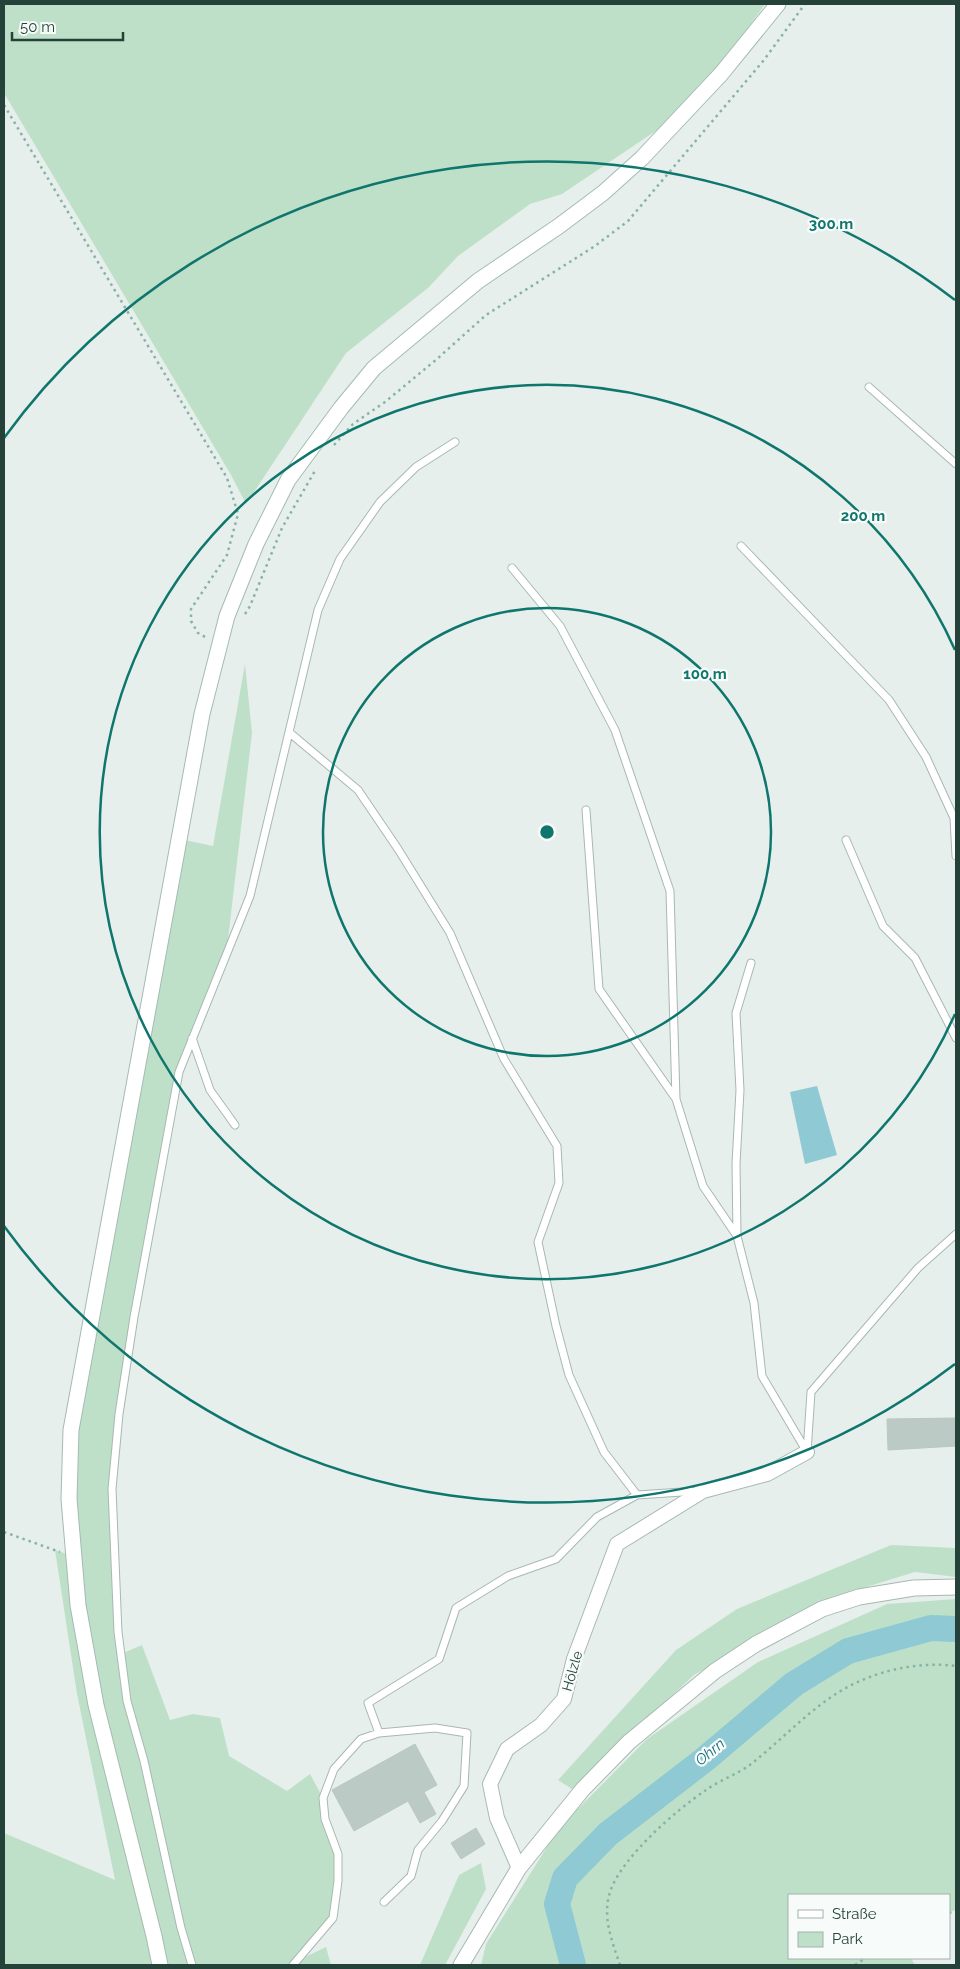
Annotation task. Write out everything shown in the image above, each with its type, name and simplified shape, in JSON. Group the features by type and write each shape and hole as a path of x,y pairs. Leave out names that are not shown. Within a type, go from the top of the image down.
{"main road":[{"path":"160,1965 96,1705 78,1604 69,1499 71,1430 202,714 227,616 256,544 288,480 341,408 374,368 478,281 559,226 603,193 642,158 721,74 778,4"},
{"path":"461,1965 519,1868 583,1789 630,1742 715,1671 748,1650 822,1609 859,1598 914,1588 956,1587"}],"street":[{"name":"Hölzle","path":"519,1868 497,1818 490,1784 507,1749 541,1725 564,1699 574,1659 617,1544 703,1491 767,1474 807,1452"}],"lane":[{"path":"869,387 956,464"},
{"path":"192,1965 144,1761 127,1701 118,1632 112,1489 119,1414 134,1317 178,1072 250,896 318,610 340,559 380,502 416,467 455,442"},
{"path":"741,546 889,700 926,757 954,818 956,856"},
{"path":"512,568 560,626 615,730 670,890 676,1099 702,1186 737,1236"},
{"path":"290,733 358,790 398,849 450,933 504,1059 557,1146 559,1183 538,1242 556,1326 569,1375 604,1452 637,1495"},
{"path":"586,810 599,989 676,1099"},
{"path":"846,840 883,926 914,958 956,1038"},
{"path":"751,963 736,1013 740,1090 736,1164 737,1236 754,1303 762,1376 807,1452"},
{"path":"192,1038 210,1090 236,1125"},
{"path":"807,1452 811,1392 918,1268 956,1234"},
{"path":"380,1733 368,1703 439,1659 456,1608 508,1576 556,1559 597,1517 637,1495 703,1491"},
{"path":"293,1965 333,1918 338,1881 338,1854 325,1818 322,1798 334,1770 361,1739 380,1733 435,1728 467,1734 464,1786 442,1821 418,1850 411,1876 384,1902"}],"path":[{"path":"331,449 353,424 385,402 486,315 596,246 628,221 764,60 805,4"},
{"path":"4,105 227,478 238,514 227,555 191,609 191,621 198,633 219,645"},
{"path":"227,616 242,619 250,606 282,528 321,463"},
{"path":"4,1532 73,1556"},
{"path":"620,1965 608,1930 607,1908 610,1892 616,1879 643,1844 678,1812 706,1790 750,1765 836,1692 888,1671 917,1666 956,1666"}],"green space":[{"path":"4,4 765,4 717,71 672,120 562,194 530,204 458,256 428,288 346,353 246,504 231,475 4,93"},
{"path":"245,664 252,733 226,957 179,1072 134,1317 112,1489 121,1654 142,1645 170,1720 193,1714 220,1718 229,1756 287,1791 310,1774 323,1798 338,1854 333,1918 299,1960 326,1947 331,1965 4,1965 4,1833 115,1880 77,1694 55,1550 73,1556 71,1430 180,839 213,846"},
{"path":"891,1545 956,1548 956,1577 915,1572 830,1598 694,1675 572,1789 558,1780 676,1650 737,1609"},
{"path":"956,1599 956,1910 950,1912 950,1894 788,1894 788,1959 912,1959 915,1965 481,1965 486,1944 559,1828 647,1739 758,1662 887,1604"},
{"path":"481,1863 486,1889 445,1965 420,1965 459,1875"}],"water":[{"path":"817,1086 837,1155 805,1164 790,1092"}],"building":[{"path":"956,1418 956,1446 888,1450 887,1419"},
{"path":"415,1744 437,1785 424,1792 436,1814 420,1823 408,1801 354,1831 332,1790"},
{"path":"476,1828 485,1844 461,1859 451,1843"}],"waterway":[{"name":"Ohrn","path":"573,1965 557,1904 565,1878 608,1834 704,1760 794,1684 848,1651 931,1628 956,1629"}]}
